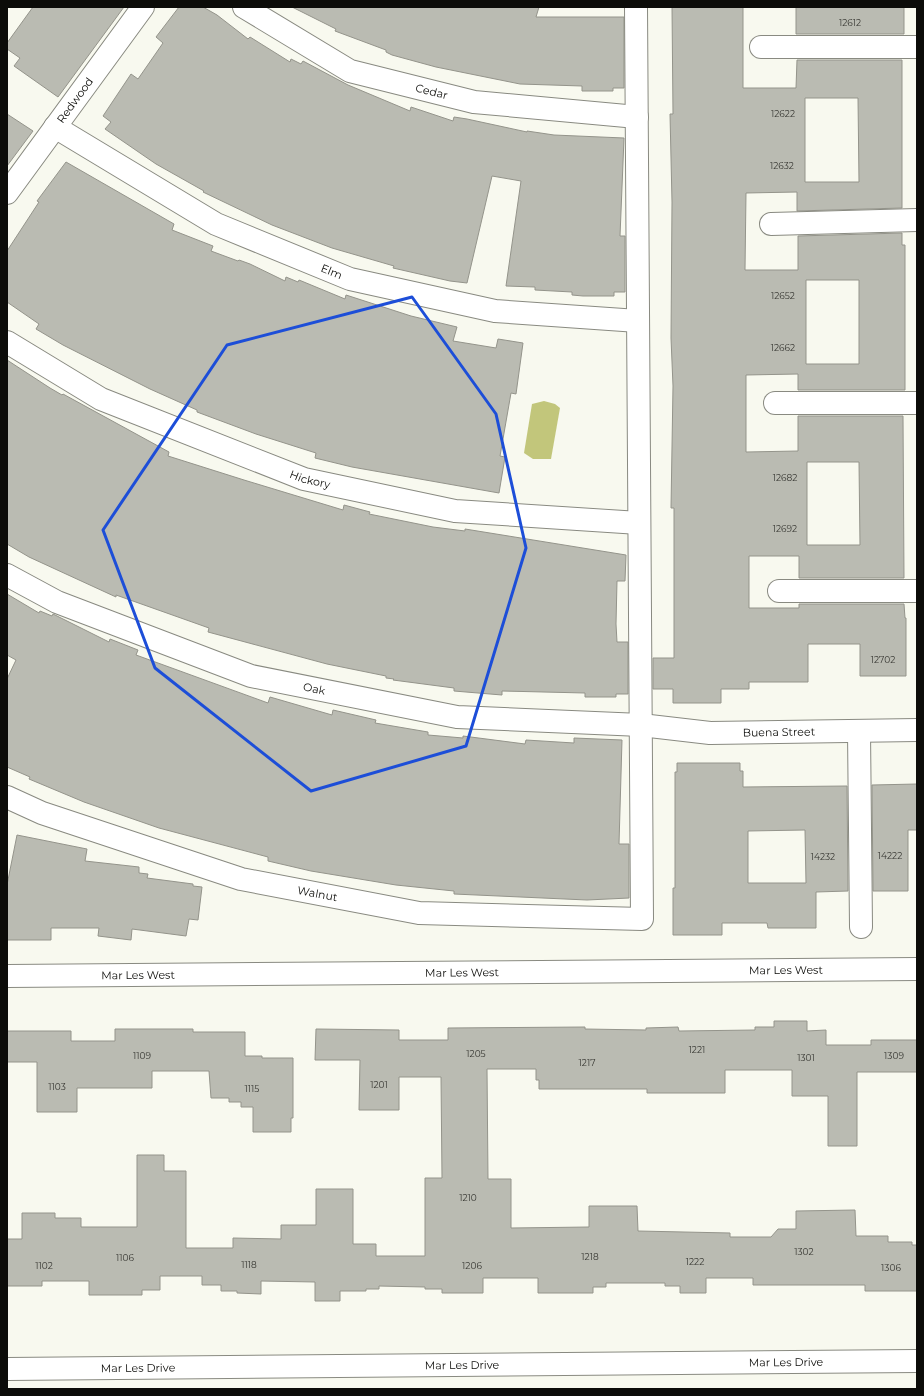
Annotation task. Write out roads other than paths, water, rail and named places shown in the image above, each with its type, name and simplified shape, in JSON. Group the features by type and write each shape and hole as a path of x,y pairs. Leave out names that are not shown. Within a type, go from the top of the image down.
{"street":[{"name":"Redwood","path":"7,193 143,7"},
{"name":"Cedar","path":"244,7 350,71 474,102 637,117"},
{"path":"636,7 641,725"},
{"path":"761,47 917,47"},
{"name":"Elm","path":"55,128 216,224 350,279 495,311 638,321"},
{"path":"771,224 917,220"},
{"name":"Hickory","path":"7,342 101,399 304,479 455,511 639,523"},
{"path":"775,403 917,403"},
{"name":"Oak","path":"7,575 57,602 251,676 457,717 641,725"},
{"path":"780,591 917,591"},
{"name":"Buena Street","path":"641,725 724,733 917,730"},
{"name":"Walnut","path":"7,797 42,813 241,879 420,913 642,919 641,725"},
{"path":"859,731 861,927"},
{"name":"Mar Les West","path":"7,976 917,969"},
{"name":"Mar Les Drive","path":"7,1369 917,1361"}]}
